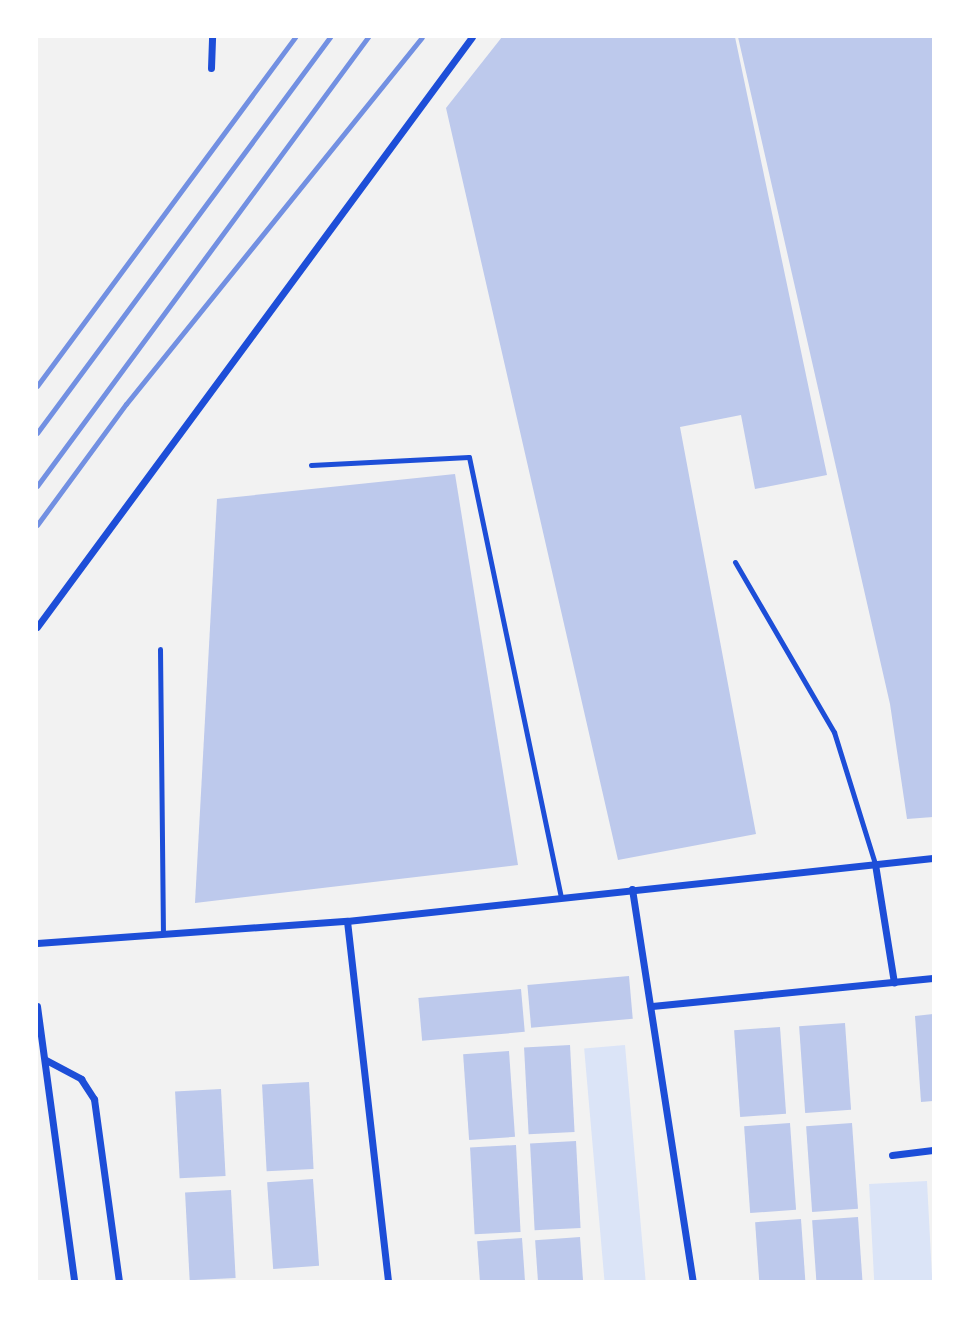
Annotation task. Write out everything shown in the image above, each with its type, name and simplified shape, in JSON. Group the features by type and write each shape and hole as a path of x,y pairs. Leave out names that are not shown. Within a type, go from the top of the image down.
{"street":[{"path":"211,68 212,37"},
{"path":"37,627 472,37"},
{"path":"37,943 347,921 933,858"},
{"path":"876,864 894,982"},
{"path":"632,889 693,1281"},
{"path":"347,921 388,1281"},
{"path":"652,1006 933,978"},
{"path":"37,1006 74,1281"},
{"path":"46,1060 81,1079 94,1099 119,1281"},
{"path":"892,1155 933,1150"}],"lane":[{"path":"311,465 469,457 561,897"},
{"path":"735,562 834,732 876,864"},
{"path":"160,649 163,934"}],"shaded area":[{"path":"625,1045 646,1281 604,1281 584,1049"},
{"path":"927,1181 932,1281 874,1281 869,1184"}],"building":[{"path":"502,37 735,37 827,475 755,489 741,415 680,427 756,834 618,860 446,108"},
{"path":"738,37 933,37 933,817 907,819 890,704"},
{"path":"455,474 518,865 195,903 217,499"},
{"path":"629,976 633,1019 531,1028 527,985"},
{"path":"521,989 525,1032 422,1041 418,998"},
{"path":"933,1014 933,1101 921,1102 915,1016"},
{"path":"845,1023 851,1110 805,1113 799,1026"},
{"path":"780,1027 786,1114 740,1117 734,1030"},
{"path":"570,1045 575,1132 529,1134 524,1047"},
{"path":"509,1051 515,1137 469,1140 463,1054"},
{"path":"309,1082 314,1169 267,1171 262,1084"},
{"path":"221,1089 226,1176 180,1178 175,1091"},
{"path":"790,1123 796,1210 750,1213 744,1126"},
{"path":"852,1123 858,1209 812,1212 806,1126"},
{"path":"576,1141 581,1228 535,1230 530,1143"},
{"path":"516,1145 521,1232 475,1234 470,1147"},
{"path":"313,1179 319,1266 273,1269 267,1182"},
{"path":"231,1190 236,1278 190,1280 185,1192"},
{"path":"858,1217 862,1281 816,1281 812,1220"},
{"path":"801,1219 805,1281 759,1281 755,1222"},
{"path":"580,1237 583,1281 538,1281 535,1240"},
{"path":"522,1238 525,1281 480,1281 477,1241"}],"railway":[{"path":"37,386 295,37"},
{"path":"37,433 330,37"},
{"path":"37,486 368,37"},
{"path":"37,525 126,404 422,37"}]}
